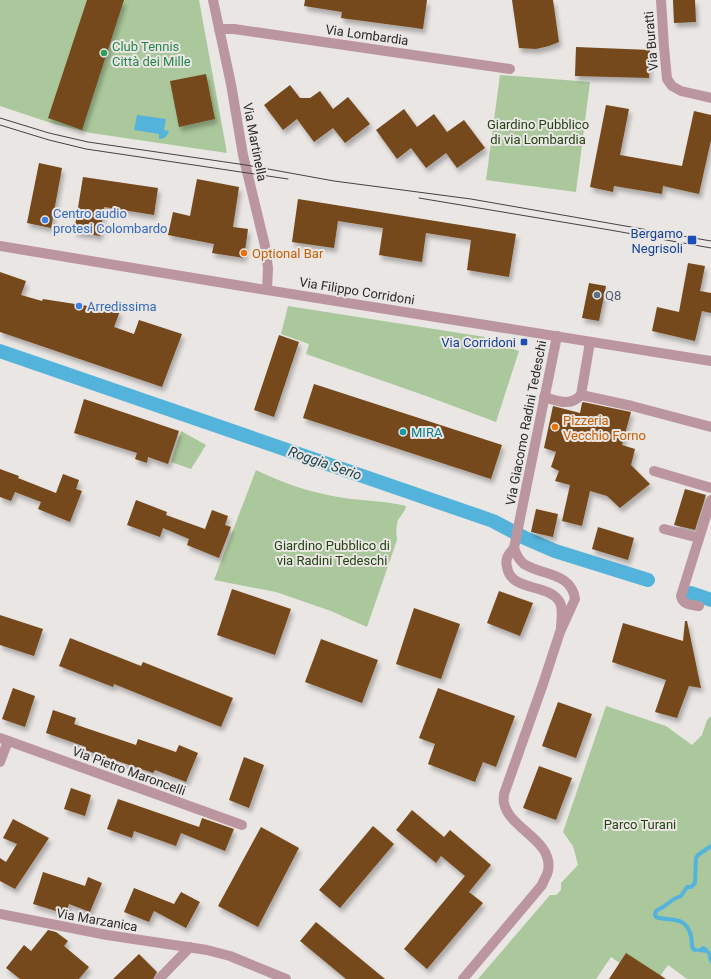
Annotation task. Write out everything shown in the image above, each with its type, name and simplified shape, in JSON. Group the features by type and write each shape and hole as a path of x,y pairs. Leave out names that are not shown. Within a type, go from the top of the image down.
{"street":[{"name":"Via Martinella","path":"213,0 231,84 243,155 265,246 268,268 267,290"},
{"name":"Via Buratti","path":"661,0 667,78 672,86 681,91 711,98"},
{"name":"Via Lombardia","path":"219,29 234,29 510,69"},
{"name":"Via Filippo Corridoni","path":"0,246 711,361"},
{"name":"Via Giacomo Radini Tedeschi","path":"514,548 557,336"},
{"path":"544,397 568,403 575,401 581,395 590,342"},
{"path":"581,395 632,406 711,427"},
{"path":"654,471 711,488"},
{"path":"699,606 684,602 681,596 711,500"},
{"path":"664,529 699,538"},
{"path":"463,979 542,885 548,870 547,859 542,848 510,815 504,804 504,794 560,632 575,599 571,586 566,580 525,564 518,557 514,548 508,554 506,560 507,570 516,581 550,594 556,598 562,607 560,632"},
{"name":"Via Pietro Maroncelli","path":"0,762 4,740 242,825"},
{"name":"Via Marzanica","path":"0,914 107,936 190,946 230,956 286,979"},
{"path":"159,979 190,946"}],"green space":[{"name":"Club Tennis Città dei Mille","path":"0,0 199,0 227,153 91,133 54,124 0,106"},
{"name":"Giardino Pubblico di via Lombardia","path":"500,75 590,82 576,192 486,180"},
{"path":"288,306 485,337 484,340 519,351 496,422 306,354 309,344 281,334"},
{"path":"181,431 206,445 191,469 171,462"},
{"name":"Giardino Pubblico di via Radini Tedeschi","path":"256,470 288,484 321,493 344,498 406,506 404,512 398,520 396,530 397,540 367,627 331,611 276,592 214,580"},
{"name":"Parco Turani","path":"606,706 666,726 692,745 702,735 707,720 711,716 711,979 687,979 668,965 658,979 643,979 611,957 596,979 478,979 550,895 556,895 561,890 561,883 578,865 573,846 563,832"}],"water":[{"path":"137,115 166,119 164,130 169,131 167,135 164,138 159,139 159,134 134,130"},
{"path":"703,946 706,947 711,953 711,964 707,953 696,950"}],"building":[{"path":"87,0 124,0 82,130 48,118"},
{"path":"305,0 427,0 423,29 341,18 342,12 304,6"},
{"path":"512,0 553,0 559,42 536,49 519,48"},
{"path":"673,0 695,0 696,22 674,23"},
{"path":"576,47 650,50 649,78 575,76"},
{"path":"206,74 215,119 179,127 170,81"},
{"path":"290,85 300,98 310,98 320,91 333,109 348,97 370,124 345,143 333,128 314,142 297,119 283,130 264,105"},
{"path":"606,105 629,109 620,155 682,166 694,111 711,115 711,140 699,194 663,186 662,194 614,186 613,192 590,187"},
{"path":"404,109 417,127 434,114 447,132 464,120 485,148 457,168 446,153 426,168 411,148 397,159 376,130"},
{"path":"39,163 62,168 51,228 27,223"},
{"path":"83,177 158,188 154,215 104,207 100,236 74,232"},
{"path":"197,179 239,187 233,227 248,229 244,258 212,253 214,244 168,235 173,212 190,216"},
{"path":"298,199 516,234 509,277 467,270 471,240 426,233 422,262 379,255 383,228 338,221 334,248 292,242"},
{"path":"688,263 705,266 700,291 711,293 711,313 702,311 695,341 652,331 657,307 679,312"},
{"path":"0,272 26,281 21,295 42,301 43,299 120,311 114,327 134,334 139,320 182,334 162,387 0,332"},
{"path":"589,283 606,286 599,321 582,318"},
{"path":"279,335 299,342 274,417 254,410"},
{"name":"MIRA","path":"314,384 502,445 491,479 303,418"},
{"path":"84,399 179,431 168,464 148,457 147,463 135,459 137,453 74,433"},
{"path":"583,402 631,412 622,445 635,449 631,465 650,484 620,508 607,496 590,491 582,526 562,521 570,485 555,481 559,471 551,467 556,452 544,448 553,406 580,413"},
{"path":"0,469 56,493 63,474 79,480 76,489 82,491 70,522 38,509 41,502 15,492 11,501 0,497"},
{"path":"685,489 706,495 695,530 674,525"},
{"path":"136,500 167,512 166,515 205,529 212,510 228,516 225,525 231,527 219,558 187,545 189,539 163,528 160,537 127,525"},
{"path":"536,509 558,514 553,537 531,532"},
{"path":"598,527 634,538 628,560 592,549"},
{"path":"232,589 291,609 275,655 217,635"},
{"path":"499,591 533,603 520,636 487,623"},
{"path":"414,608 460,624 441,679 396,664"},
{"path":"0,615 43,629 34,656 0,645"},
{"path":"685,621 687,621 701,688 689,686 677,718 655,712 666,680 612,662 623,623 683,641"},
{"path":"70,638 141,666 143,662 233,698 221,727 114,684 113,687 59,666"},
{"path":"321,639 378,660 362,703 305,682"},
{"path":"13,688 35,696 25,727 2,719"},
{"path":"438,688 515,716 496,767 483,762 475,782 428,764 435,744 419,738"},
{"path":"558,702 592,714 576,758 542,746"},
{"path":"53,710 76,718 74,724 136,745 138,739 176,752 179,745 198,753 186,782 155,770 153,773 85,750 86,747 46,733"},
{"path":"244,757 264,765 249,808 229,800"},
{"path":"539,766 572,778 556,820 523,808"},
{"path":"71,788 91,795 85,816 64,809"},
{"path":"118,799 199,827 202,818 234,829 225,851 181,833 176,846 134,831 132,838 107,829"},
{"path":"412,810 444,837 450,830 491,865 469,892 483,903 427,969 404,949 465,876 441,856 436,863 396,830"},
{"path":"13,819 49,838 15,889 0,881 0,858 6,862 17,844 3,838"},
{"path":"373,826 394,844 340,908 319,890"},
{"path":"261,827 299,848 258,927 218,906"},
{"path":"43,872 85,886 88,877 102,883 90,912 69,904 66,914 33,904"},
{"path":"134,888 174,904 181,892 200,902 186,928 154,911 149,922 124,912"},
{"path":"316,922 385,979 346,979 300,941"},
{"path":"48,930 56,932 68,941 64,946 89,967 79,979 20,979 6,968 24,945 31,951"},
{"path":"626,953 666,979 609,979"},
{"path":"139,954 157,972 153,979 113,979"}],"waterway":[{"name":"Roggia Serio","path":"0,351 493,521 525,538 555,551 648,580"},
{"name":"Roggia Serio","path":"691,593 711,600"},
{"path":"696,950 693,949 689,929 686,925 677,920 656,917 655,915 656,911 681,896 687,887 691,887 695,883 696,858 711,846"}],"tram line":[{"path":"0,118 49,133 88,142 246,165 334,181 471,199 711,241"},
{"path":"0,125 49,140 86,149 288,179"},
{"path":"419,198 711,248"}],"place":[{"name":"Club Tennis Città dei Mille","path":"104,53"},
{"name":"Centro audio protesi Colombardo","path":"45,220"},
{"name":"Bergamo Negrisoli","path":"692,240"},
{"name":"Optional Bar","path":"244,253"},
{"name":"Q8","path":"597,295"},
{"name":"Arredissima","path":"79,306"},
{"name":"Via Corridoni","path":"524,342"},
{"name":"Pizzeria Vecchio Forno","path":"555,427"},
{"name":"MIRA","path":"403,432"}]}
